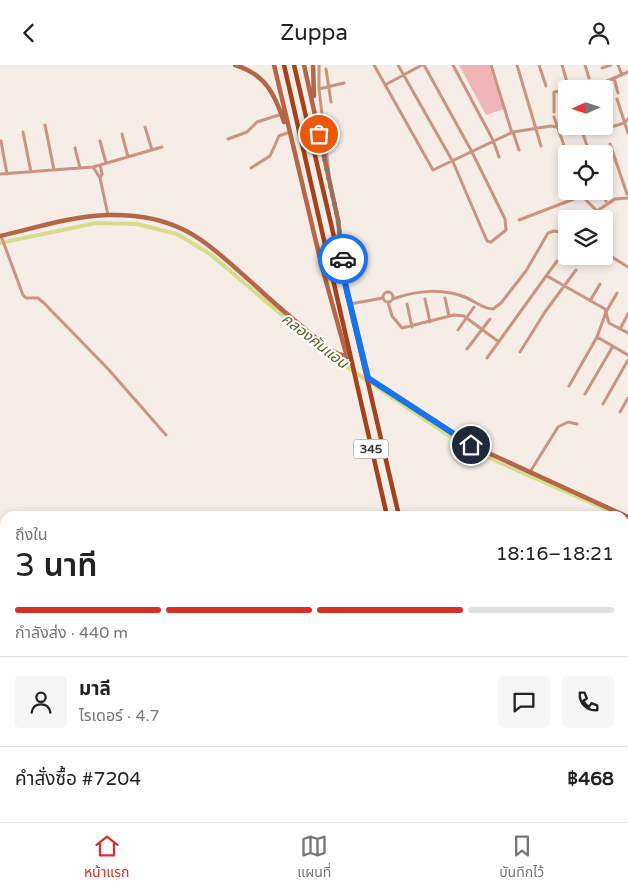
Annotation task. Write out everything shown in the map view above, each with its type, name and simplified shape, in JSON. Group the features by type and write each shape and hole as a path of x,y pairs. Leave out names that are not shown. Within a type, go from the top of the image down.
{"main road":[{"path":"235,65 243,67 263,80 276,98 304,195"},
{"name":"345","path":"272,65 304,195 350,359"},
{"name":"345","path":"284,65 386,511"},
{"name":"345","path":"294,65 398,511"},
{"name":"345","path":"304,65 330,179 342,244 344,279"},
{"path":"313,65 317,123"},
{"path":"0,236 64,222 108,215 138,216 179,227 204,240 320,341 333,351 350,359"},
{"path":"368,379 455,436 530,473 615,511"}],"street":[{"path":"319,65 319,89 329,157 330,179"},
{"path":"374,65 431,169 435,171 493,140 512,133 535,127 557,127"},
{"path":"385,85 404,75 423,65 472,152 507,229 491,242 487,241 453,162 404,75 398,65"},
{"path":"453,65 493,140 499,157"},
{"path":"491,65 512,133 519,149"},
{"path":"517,65 540,146"},
{"path":"539,65 546,86"},
{"path":"562,65 566,80"},
{"path":"584,65 589,79"},
{"path":"602,68 611,65"},
{"path":"618,65 622,75"},
{"path":"326,69 327,86 331,102"},
{"path":"610,80 628,72"},
{"path":"614,78 618,93"},
{"path":"319,89 344,83"},
{"path":"554,112 554,92 558,91"},
{"path":"617,99 628,133"},
{"path":"228,139 247,132 257,122 282,114"},
{"path":"554,117 564,145"},
{"path":"613,126 624,123 628,119"},
{"path":"45,125 54,170"},
{"path":"145,127 152,150"},
{"path":"23,132 31,172"},
{"path":"251,168 268,158 279,136 287,133"},
{"path":"122,134 128,157"},
{"path":"1,141 7,174"},
{"path":"100,141 106,163"},
{"path":"0,174 93,167 162,147"},
{"path":"75,148 80,168"},
{"path":"519,220 579,197 584,198 597,211 615,199 628,196 613,152"},
{"path":"100,165 102,174 100,178"},
{"path":"93,167 100,178 108,215"},
{"path":"388,302 405,294 440,291 453,293 493,309 501,303 526,271 548,233 558,232"},
{"path":"0,236 6,247 23,295 26,298 38,298 44,303 109,370 166,435"},
{"path":"613,258 628,267"},
{"path":"487,358 557,261"},
{"path":"520,352 576,270"},
{"path":"546,276 606,312 609,323 628,333"},
{"path":"590,301 600,284"},
{"path":"383,298 384,293 389,292 393,299"},
{"path":"569,386 597,337 606,312 617,293"},
{"path":"350,304 383,298 388,302 392,316 402,328 412,327 449,316 466,318 499,342"},
{"path":"425,299 430,322"},
{"path":"445,299 449,316"},
{"path":"407,304 412,327"},
{"path":"458,330 474,307"},
{"path":"620,329 628,314"},
{"path":"467,349 490,319"},
{"path":"597,337 628,355"},
{"path":"586,394 613,346"},
{"path":"603,404 628,360"},
{"path":"620,412 628,398"},
{"path":"530,473 558,427 568,422 578,424"}],"shaded area":[{"path":"459,65 489,65 504,109 486,115"}],"waterway":[{"name":"คลองคันแอน","path":"0,243 96,223 137,224 177,234 210,254 328,354 448,435 496,461 610,511"}],"way so far":[{"path":"319,134 338,220 343,259"}],"route":[{"path":"343,259 344,279 368,378 445,430 471,445"}]}
